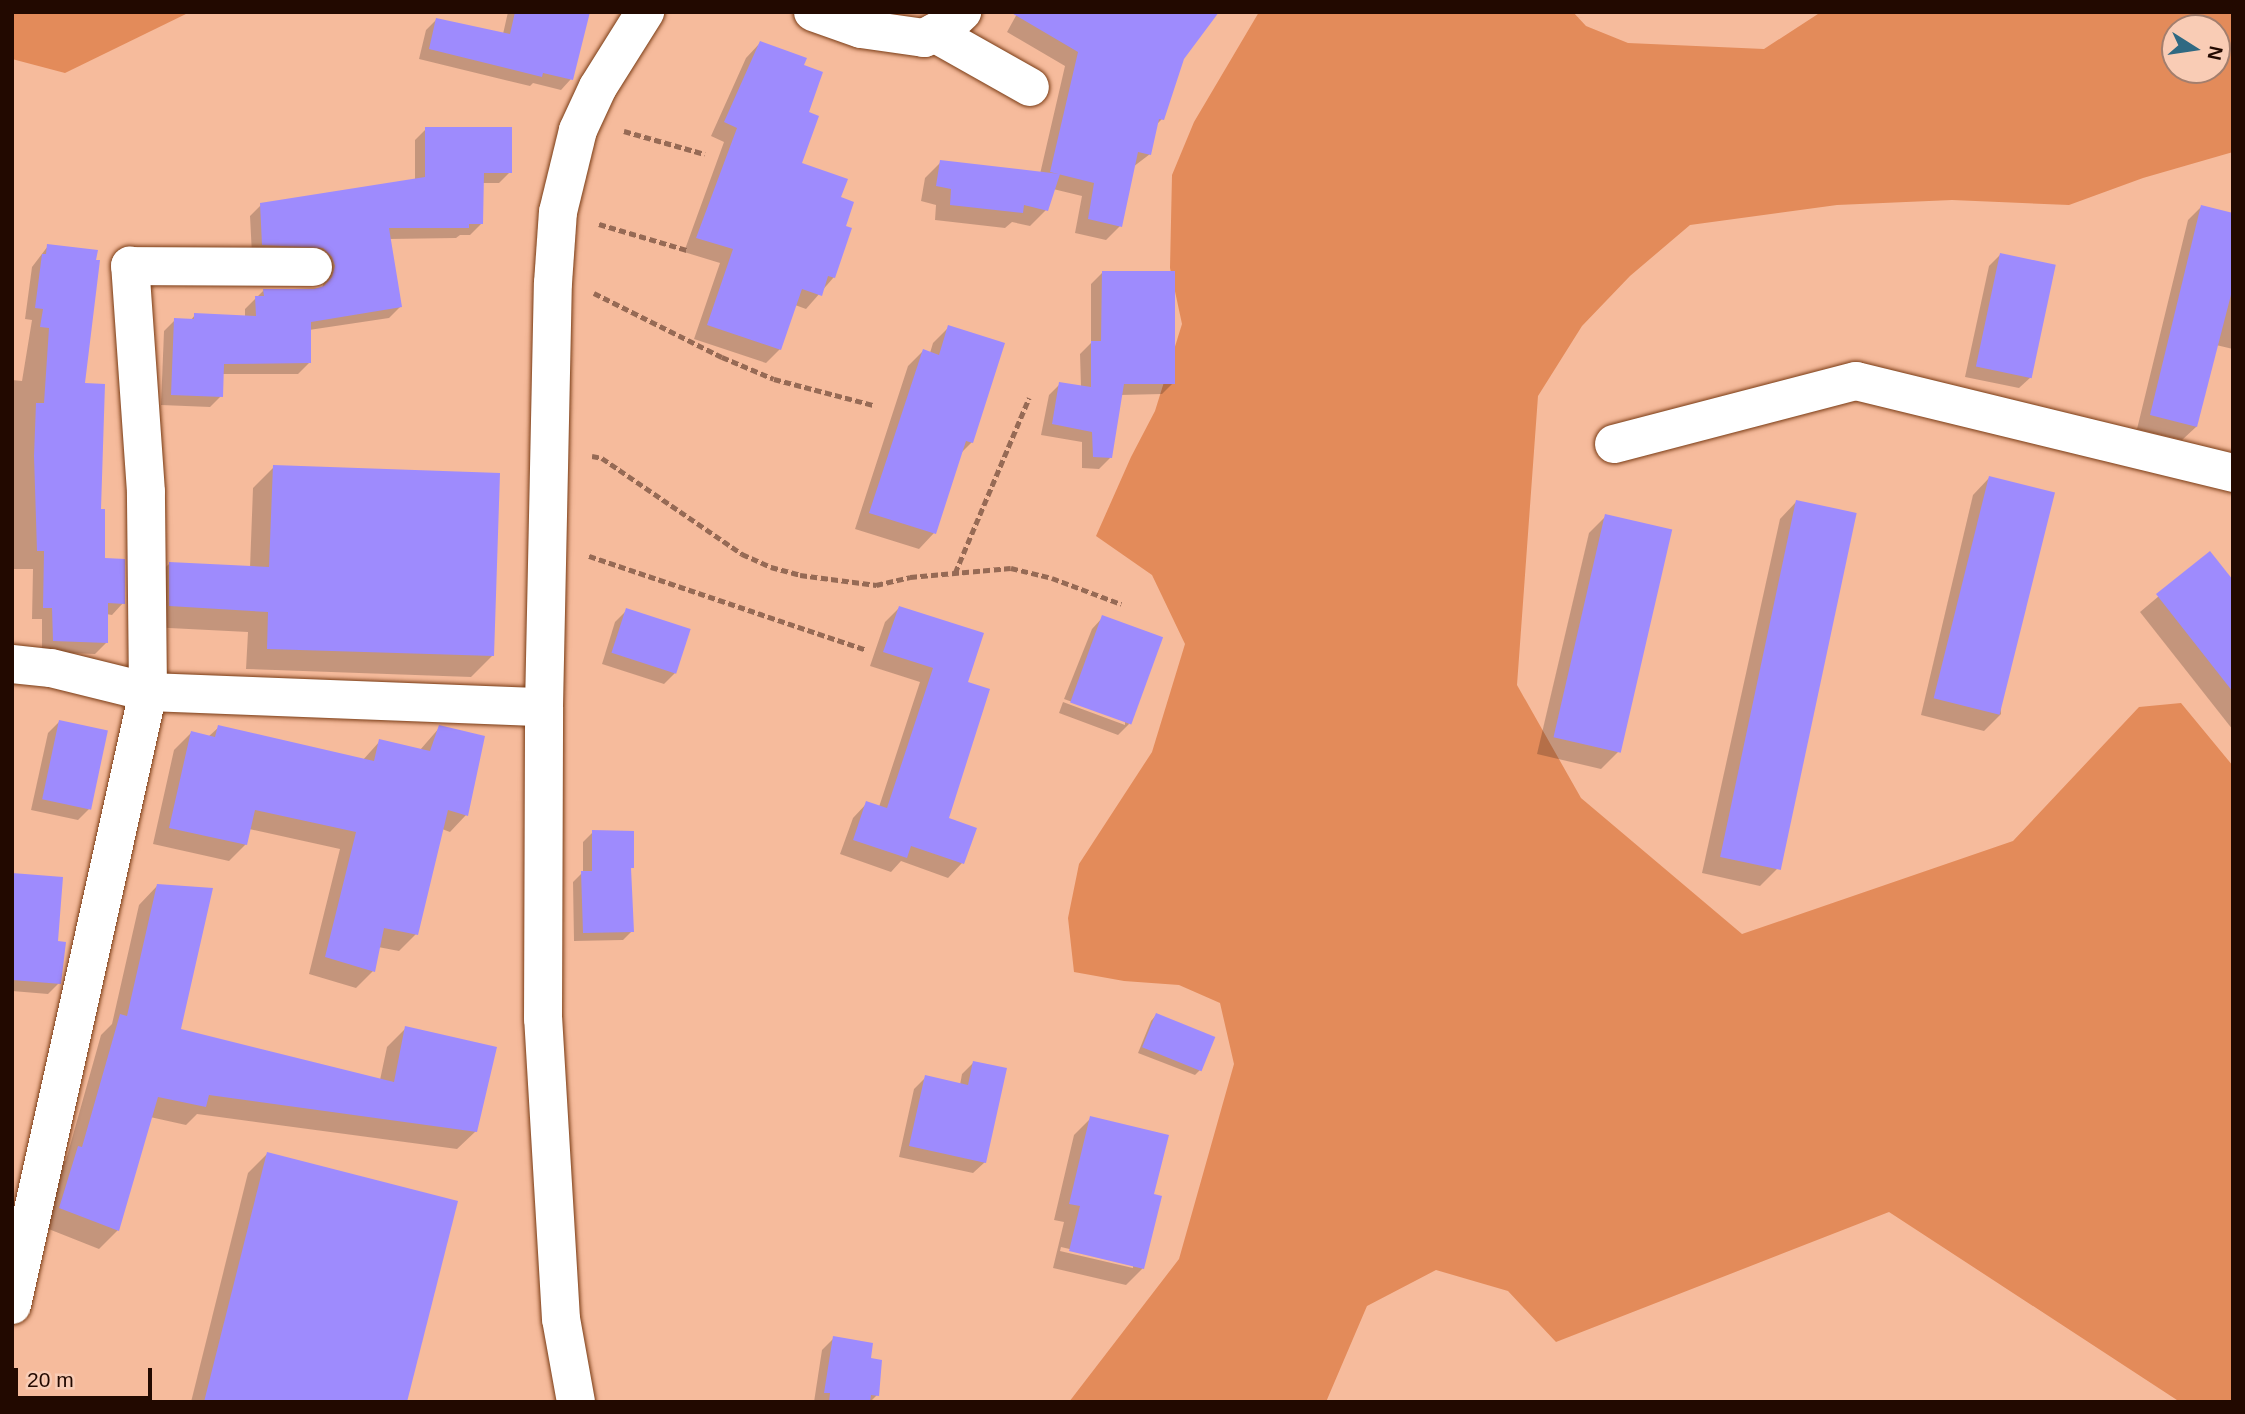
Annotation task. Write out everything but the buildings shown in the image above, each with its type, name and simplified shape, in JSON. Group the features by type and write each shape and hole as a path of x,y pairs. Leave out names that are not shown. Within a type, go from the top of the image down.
{"street":[{"path":"576,1402 561,1319 543,1019 544,707 553,283 558,212 583,119 598,87 645,12"},
{"path":"813,12 861,29 893,36 924,38 948,22 1030,87"},
{"path":"12,1305 148,692 146,492 130,266 313,267"},
{"path":"1614,444 1856,381 2233,473"},
{"path":"12,664 51,668 148,692 544,707"}],"path":[{"path":"583,119 705,154"},
{"path":"558,212 687,250"},
{"path":"553,283 590,291 722,357 774,379 873,405"},
{"path":"955,573 1028,398"},
{"path":"550,448 602,458 742,554 771,567 800,575 876,584 910,577 1011,568 1052,578 1121,604"},
{"path":"548,542 866,650"}],"shaded area":[{"path":"12,12 190,12 65,73 12,59"},
{"path":"1259,12 1573,12 1586,26 1628,43 1764,49 1821,12 2233,12 2233,152 2143,178 2069,205 1952,200 1837,205 1690,225 1630,276 1582,326 1538,396 1517,685 1581,798 1742,934 2013,841 2139,707 2181,703 2233,766 2233,1402 2180,1402 1889,1212 1556,1342 1508,1291 1436,1270 1367,1306 1326,1402 1069,1402 1179,1259 1234,1064 1220,1003 1179,985 1124,981 1074,972 1068,918 1079,864 1152,752 1185,644 1152,575 1096,536 1155,411 1182,324 1170,268 1172,175 1194,122"}]}
